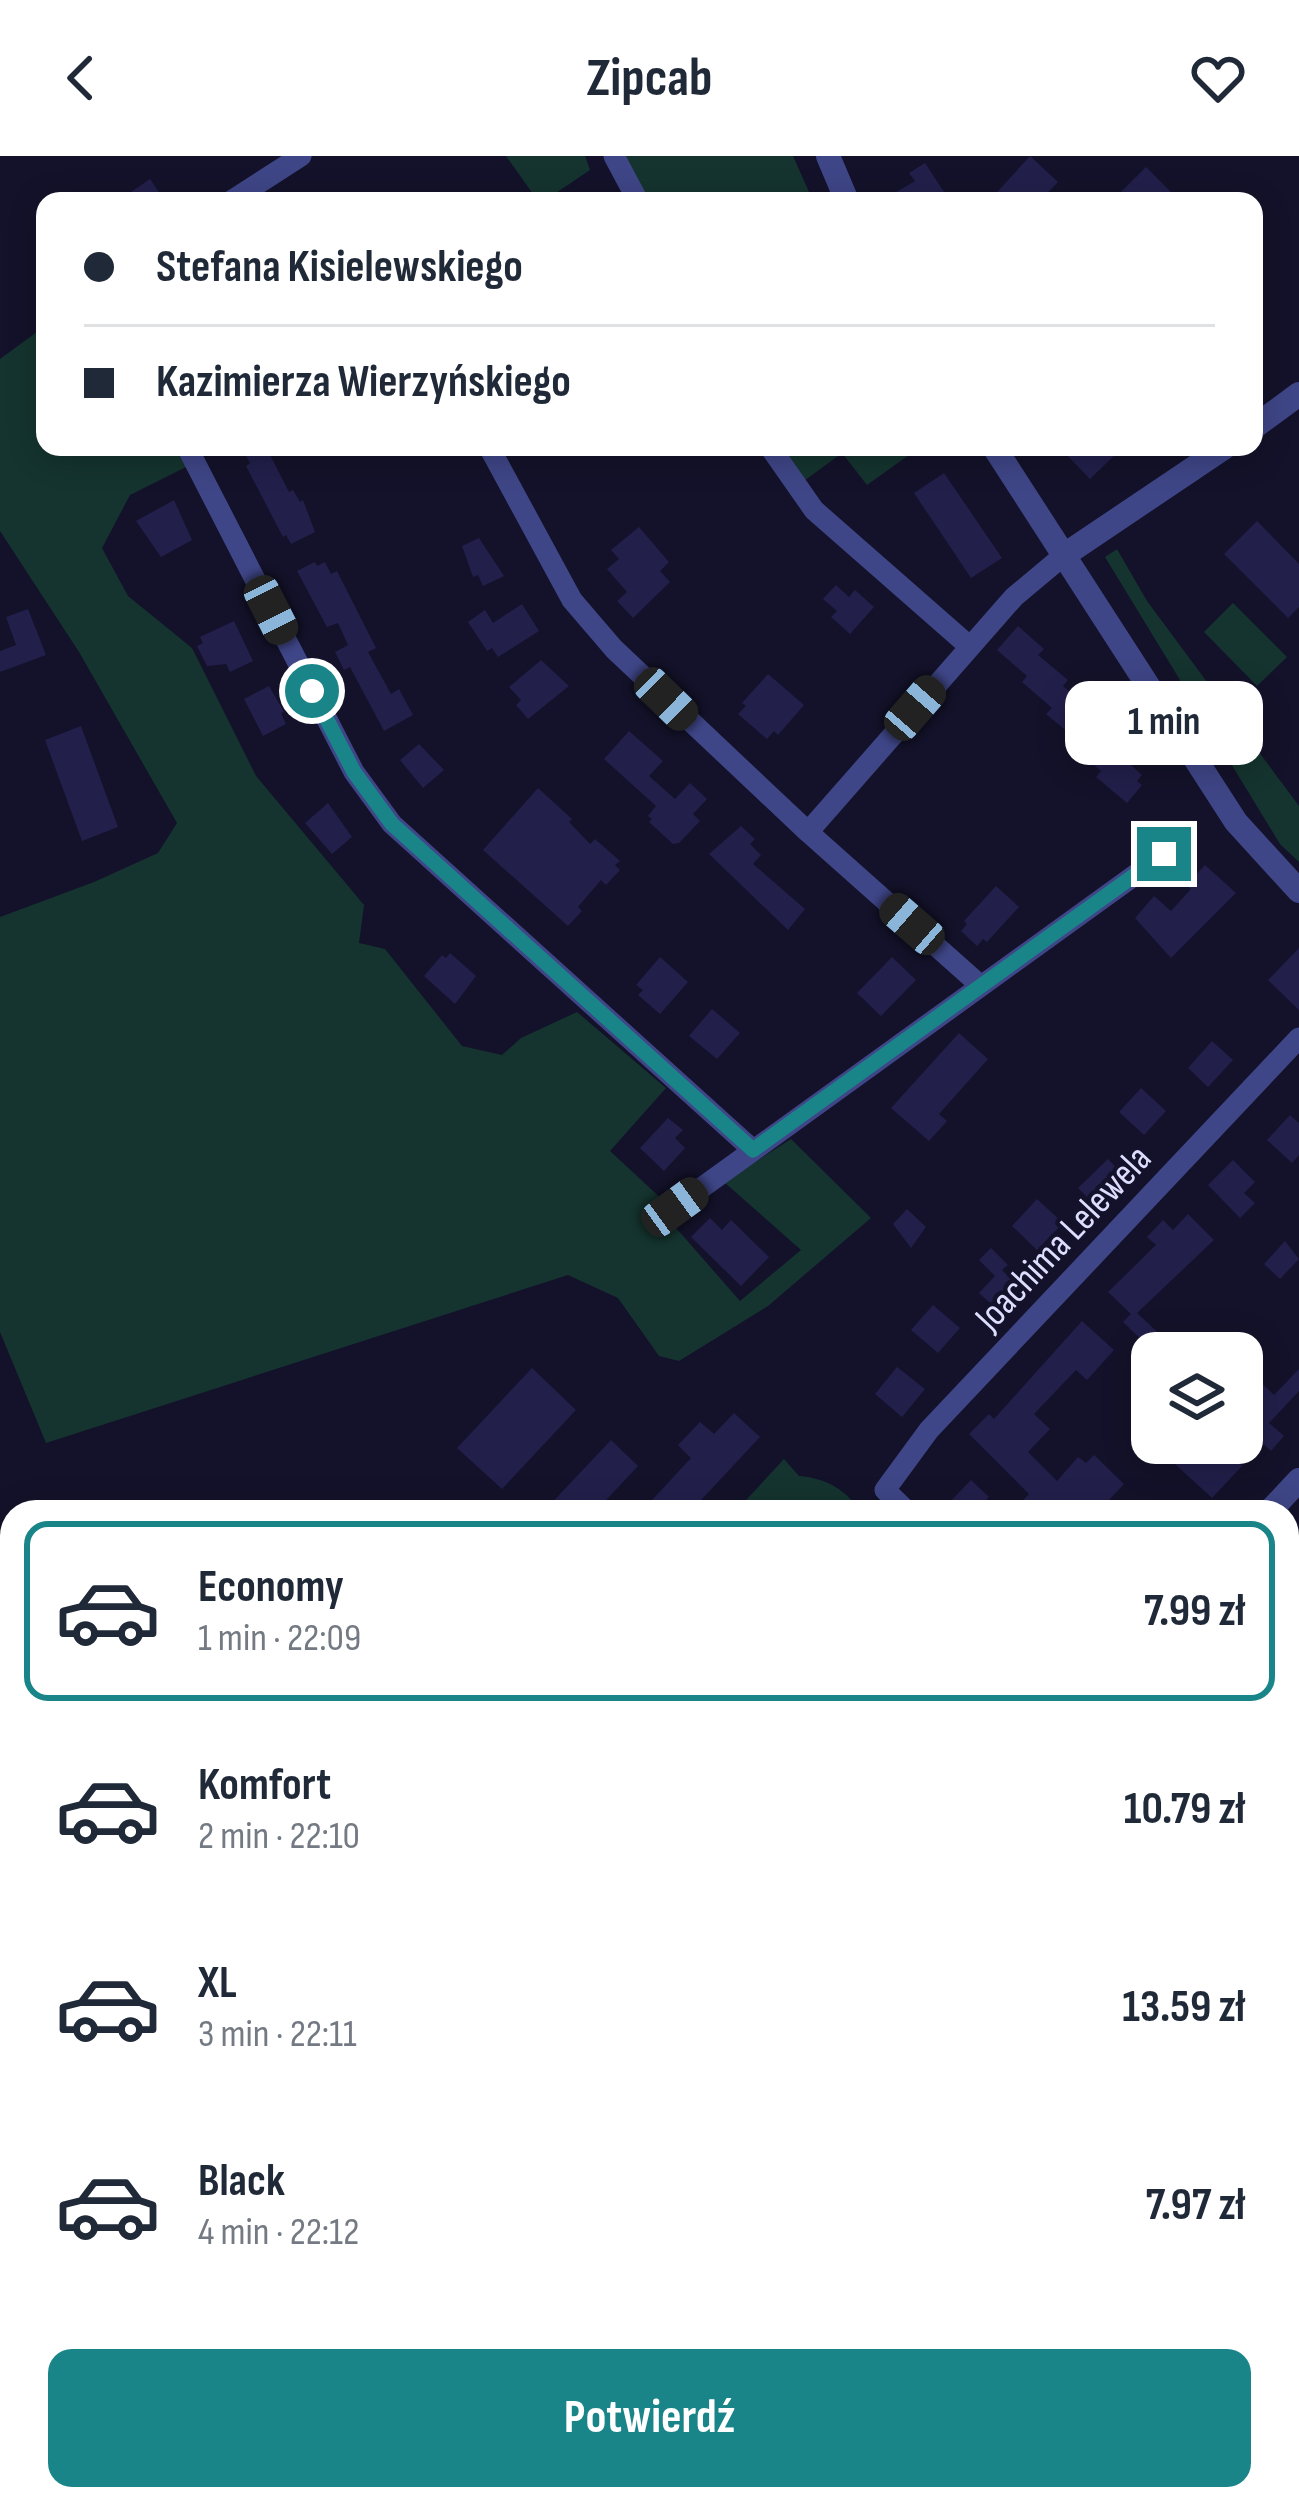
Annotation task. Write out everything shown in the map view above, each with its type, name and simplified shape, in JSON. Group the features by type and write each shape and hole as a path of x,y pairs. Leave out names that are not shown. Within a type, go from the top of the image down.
{"street":[{"path":"245,192 301,156"},
{"path":"614,156 633,192"},
{"path":"828,156 843,192"},
{"path":"1263,420 1299,394"},
{"path":"193,456 354,772 392,824 753,1150"},
{"path":"493,456 572,600 614,649 981,986"},
{"path":"776,456 814,510 969,646"},
{"path":"1000,456 1236,822 1299,891"},
{"path":"808,832 1014,597 1063,556 1213,456"},
{"path":"675,1207 1164,854"},
{"name":"Joachima Lelewela","path":"895,1500 885,1490 929,1430 1299,1038"}],"green space":[{"path":"506,156 585,156 590,170 557,192 532,192"},
{"path":"624,156 793,156 809,192 643,192"},
{"path":"36,333 36,456 180,456 186,467 130,495 102,548 128,596 192,648 256,776 364,905 359,943 385,949 462,1046 502,1055 521,1038 577,1012 666,1088 610,1151 665,1202 670,1221 740,1301 801,1250 724,1182 791,1139 871,1218 768,1306 679,1361 659,1356 618,1298 568,1275 46,1443 0,1332 0,917 158,853 177,823 79,652 0,531 0,359"},
{"path":"789,456 838,456 804,481"},
{"path":"844,456 907,456 867,485"},
{"path":"1117,549 1147,601 1299,806 1299,862 1280,844 1105,557"},
{"path":"1233,603 1287,657 1257,686 1204,632"},
{"path":"784,1459 799,1476 827,1482 851,1500 746,1500"}],"building":[{"path":"1030,156 1058,182 1049,192 997,192"},
{"path":"925,163 944,192 896,192 915,181 909,173"},
{"path":"1146,167 1171,192 1121,192"},
{"path":"150,179 159,192 131,192"},
{"path":"246,456 271,456 289,492 293,490 303,500 315,532 291,544 283,537 246,466 250,463"},
{"path":"1068,456 1114,456 1090,479"},
{"path":"944,473 1002,558 971,578 914,493"},
{"path":"174,500 192,540 161,557 136,521"},
{"path":"1257,521 1299,564 1299,607 1288,618 1224,554"},
{"path":"639,527 669,562 660,571 670,582 633,618 617,601 627,592 607,569 619,559 611,550"},
{"path":"479,538 504,576 483,586 478,575 473,577 462,546"},
{"path":"315,562 317,566 325,562 331,574 337,571 376,648 368,652 391,694 399,689 413,715 384,731 350,667 344,670 335,652 348,645 338,623 327,627 297,571"},
{"path":"836,585 849,597 855,590 874,607 850,634 831,617 837,611 823,599"},
{"path":"522,604 539,631 498,657 492,648 487,651 468,622 485,610 493,623"},
{"path":"28,609 46,655 0,672 0,651 16,645 6,617"},
{"path":"234,621 253,661 230,672 226,664 207,666 197,646 203,643 200,637"},
{"path":"1018,626 1044,649 1038,655 1068,680 1063,686 1093,712 1088,717 1117,743 1113,749 1142,775 1137,781 1142,785 1127,803 1096,777 1101,771 1071,745 1076,739 1046,714 1052,708 1022,682 1027,676 997,650"},
{"path":"541,660 569,686 528,719 516,705 521,700 509,687"},
{"path":"768,674 804,705 778,735 774,731 767,739 738,714"},
{"path":"269,686 286,724 263,736 244,699"},
{"path":"81,726 118,827 82,841 45,740"},
{"path":"629,731 663,761 649,776 675,799 690,783 707,799 693,814 700,821 679,843 673,844 649,822 656,806 604,759"},
{"path":"419,744 444,770 423,788 400,760"},
{"path":"538,788 572,819 569,822 590,844 595,839 620,861 615,865 620,870 606,885 601,880 568,926 483,850"},
{"path":"328,803 352,837 332,854 305,823"},
{"path":"741,826 755,839 750,844 761,855 753,864 805,909 788,930 709,854"},
{"path":"1205,865 1236,893 1171,958 1135,918 1154,896 1171,911"},
{"path":"996,886 1019,907 987,942 983,939 977,946 961,931 967,924 964,921"},
{"path":"1299,948 1299,1010 1268,980"},
{"path":"450,953 476,976 455,1004 424,976 442,955 446,958"},
{"path":"660,957 688,982 660,1014 638,995 643,990 636,985"},
{"path":"892,957 916,980 881,1016 857,993"},
{"path":"712,1009 740,1033 717,1059 689,1036"},
{"path":"959,1033 988,1059 939,1114 947,1121 929,1141 891,1108"},
{"path":"1212,1041 1233,1060 1208,1087 1188,1068"},
{"path":"1141,1088 1166,1111 1144,1135 1119,1112"},
{"path":"1290,1115 1299,1123 1299,1155 1292,1163 1267,1140"},
{"path":"668,1118 683,1130 675,1138 685,1148 664,1171 640,1148"},
{"path":"1108,1159 1126,1178 1096,1206 1078,1188"},
{"path":"1233,1160 1255,1182 1244,1193 1255,1203 1240,1218 1208,1185"},
{"path":"1037,1199 1063,1223 1037,1250 1012,1226"},
{"path":"907,1209 926,1227 911,1248 893,1224"},
{"path":"1188,1214 1214,1240 1137,1313 1157,1332 1133,1332 1123,1322 1131,1314 1108,1292 1156,1245 1147,1237 1163,1220 1173,1230"},
{"path":"710,1218 722,1230 731,1220 769,1257 741,1286 691,1237"},
{"path":"1285,1241 1299,1259 1280,1279 1264,1264"},
{"path":"991,1248 1008,1265 1002,1270 1021,1289 999,1311 979,1293 995,1276 979,1260"},
{"path":"933,1305 960,1328 938,1353 911,1330"},
{"path":"1082,1321 1114,1350 1087,1380 1076,1370 1034,1414 1050,1429 1028,1452 1057,1481 1078,1457 1086,1463 1094,1455 1124,1484 1109,1500 1023,1500 1029,1494 969,1434 989,1414 994,1419"},
{"path":"897,1367 925,1389 902,1417 875,1394"},
{"path":"532,1368 576,1410 502,1489 457,1448"},
{"path":"1299,1369 1299,1391 1269,1423 1284,1436 1271,1451 1263,1444 1263,1384 1274,1395"},
{"path":"734,1413 760,1437 701,1500 652,1500 691,1458 678,1445 700,1422 714,1434"},
{"path":"611,1440 638,1466 606,1500 554,1500"},
{"path":"1175,1464 1240,1464 1212,1498"},
{"path":"971,1480 989,1497 986,1500 952,1500"}],"route":[{"path":"312,691 354,772 392,824 753,1150 1164,854"}]}
